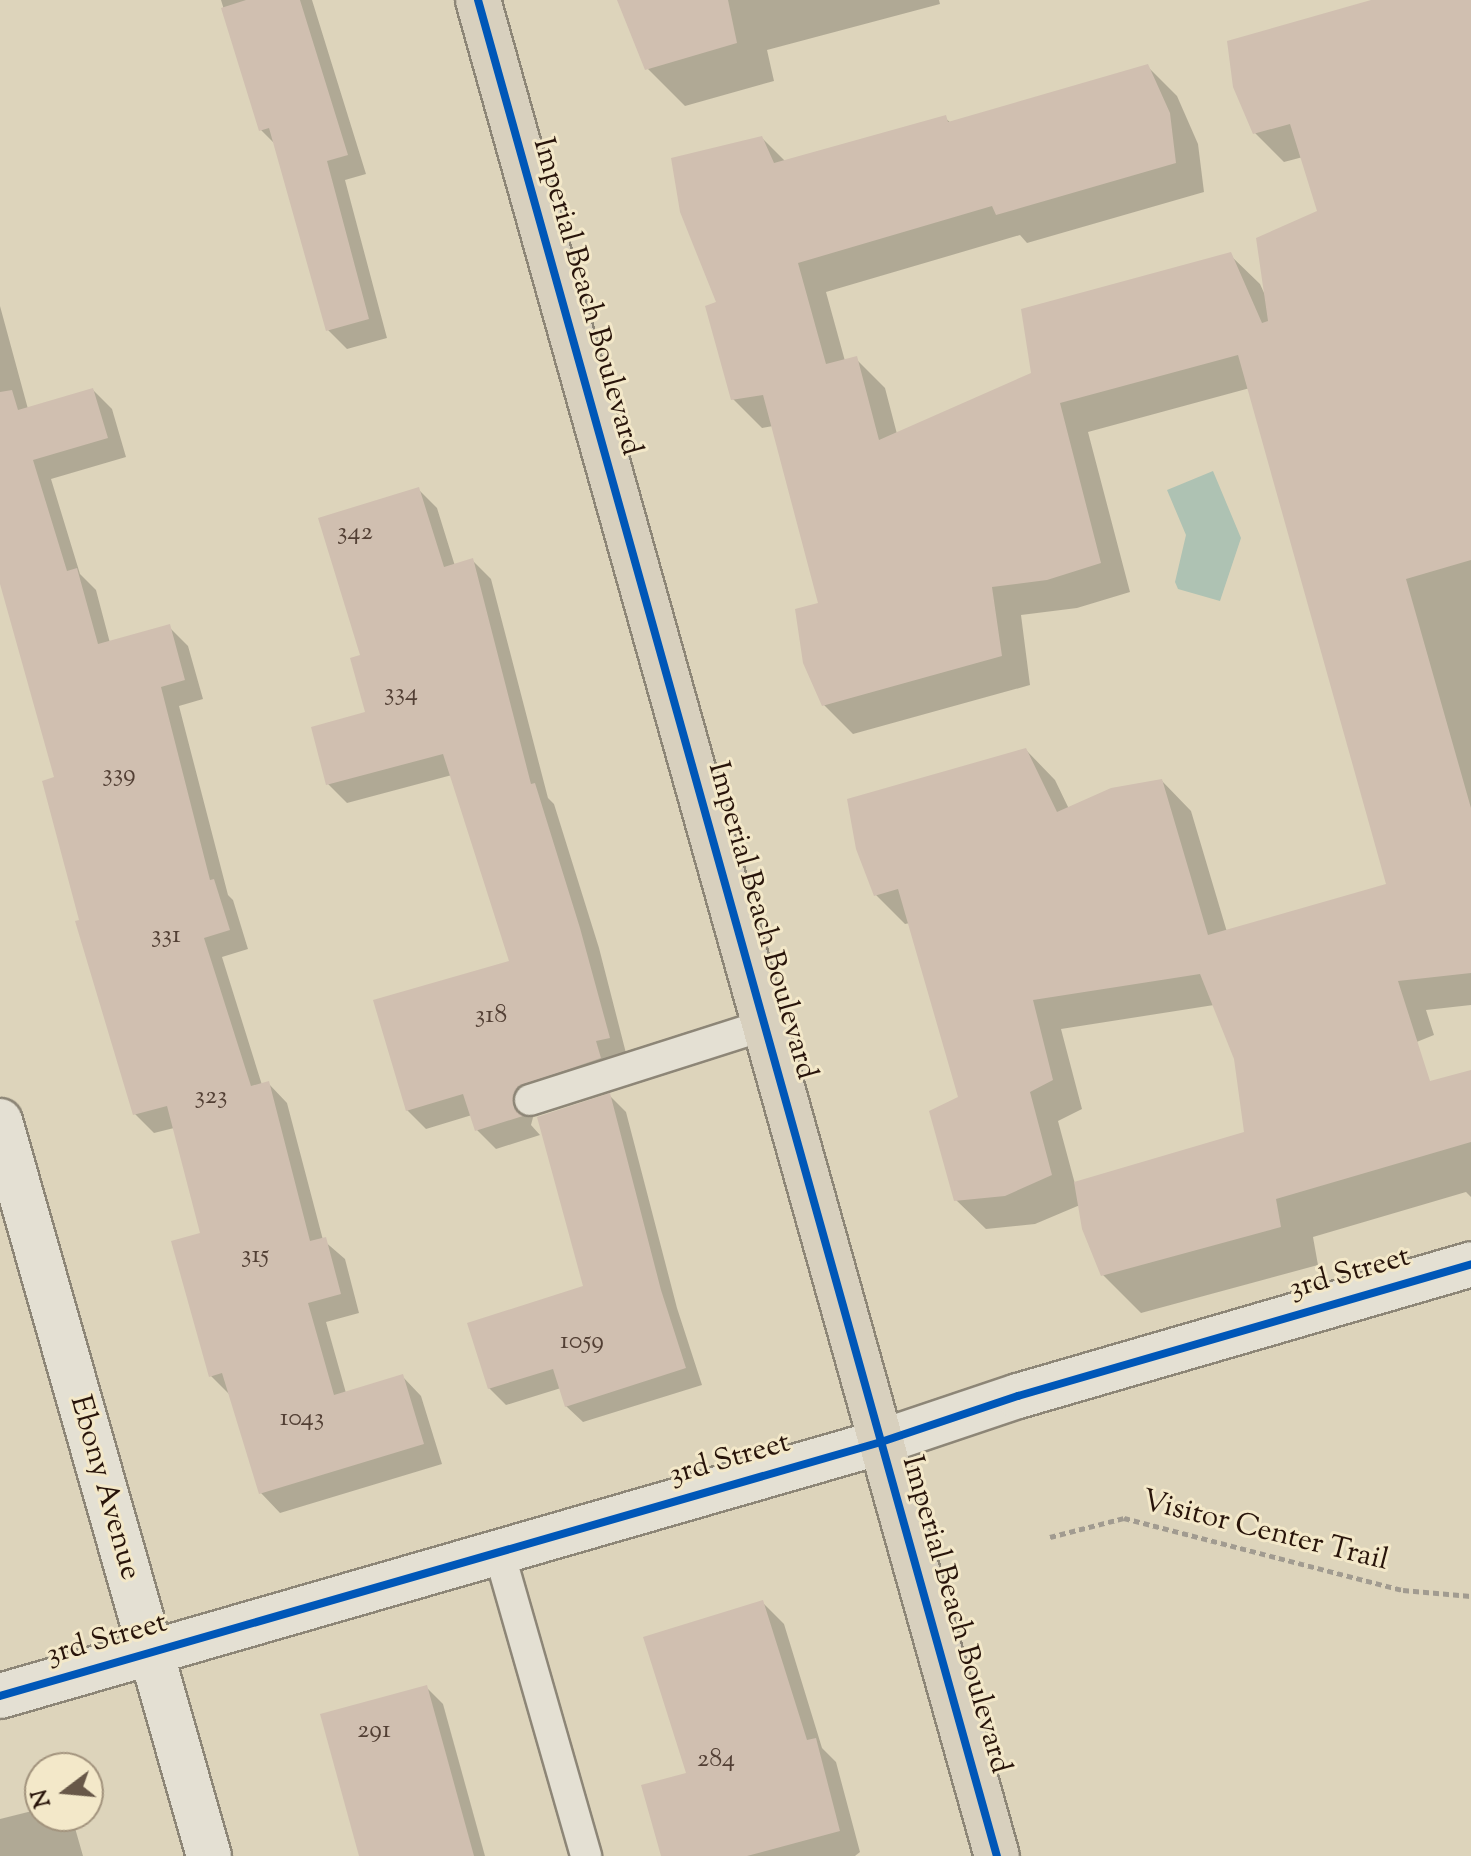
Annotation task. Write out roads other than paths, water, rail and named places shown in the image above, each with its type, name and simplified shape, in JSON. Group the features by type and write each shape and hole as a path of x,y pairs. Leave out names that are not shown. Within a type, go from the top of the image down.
{"main road":[{"name":"Imperial Beach Boulevard","path":"478,0 997,1856"}],"street":[{"name":"Ebony Avenue","path":"0,1121 209,1856"},
{"name":"3rd Street","path":"0,1696 881,1442 1018,1396 1471,1264"}],"lane":[{"path":"530,1100 765,1025"},
{"path":"499,1552 586,1856"}]}
